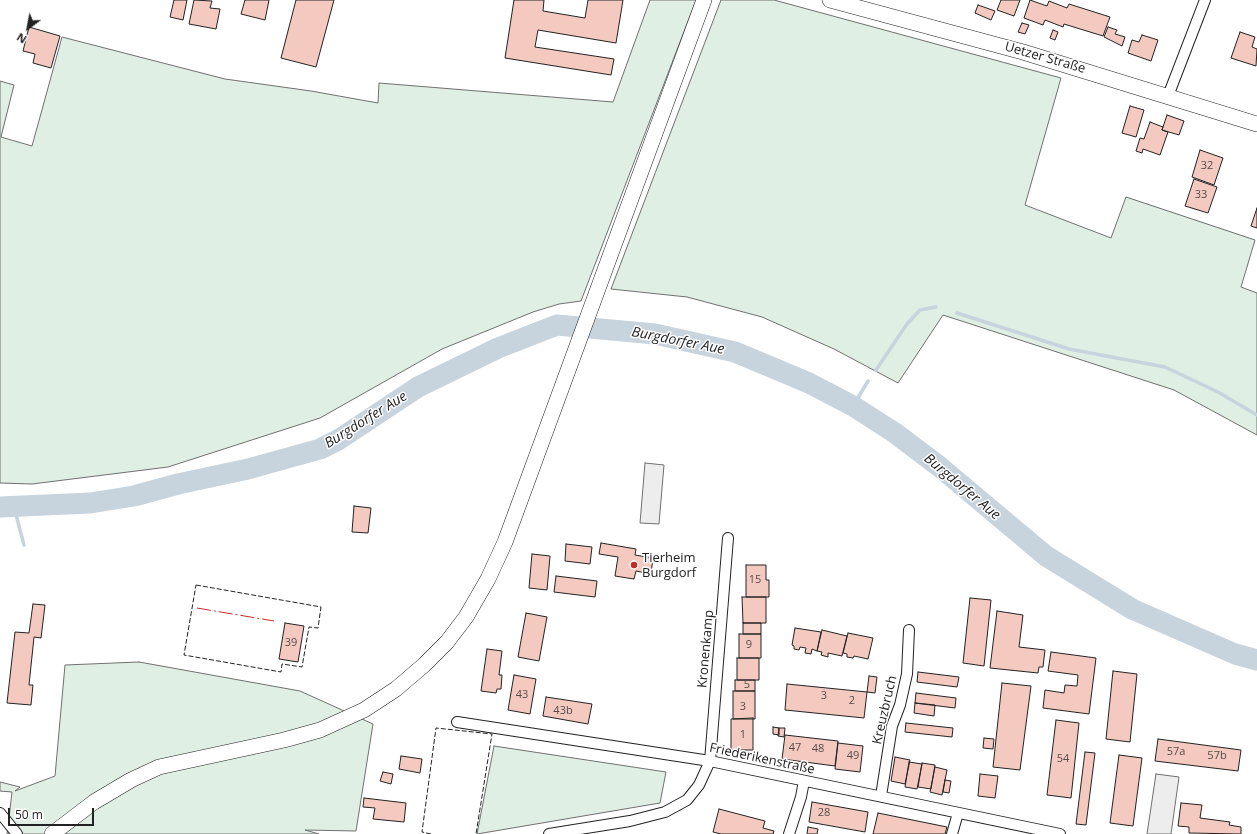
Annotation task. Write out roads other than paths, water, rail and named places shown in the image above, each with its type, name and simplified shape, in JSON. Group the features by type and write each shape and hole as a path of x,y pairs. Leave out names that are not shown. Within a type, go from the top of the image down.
{"street":[{"path":"52,834 94,802 131,780 159,767 284,740 320,730 364,710 396,689 424,665 447,642 466,617 488,579 505,542 704,0"},
{"name":"Uetzer Straße","path":"830,0 1023,52 1257,124"},
{"path":"1168,96 1205,0"},
{"name":"Kronenkamp","path":"710,761 728,538"},
{"name":"Kreuzbruch","path":"881,796 892,726 900,705 907,674 909,630"},
{"name":"Friederikenstraße","path":"457,722 710,761 1060,834"},
{"path":"549,834 630,821 665,812 687,800 699,785 710,761"},
{"path":"789,834 801,797 804,781"},
{"path":"0,813 17,834"},
{"path":"952,834 958,813"}],"waterway":[{"path":"876,370 907,324 920,310 936,307"},
{"path":"957,313 1069,349 1165,367 1218,392 1257,415"},
{"name":"Burgdorfer Aue","path":"0,507 90,503 134,496 178,484 248,469 320,449 338,440 418,387 498,348 557,325 655,334 735,352 809,383 853,406 895,433 940,467 1046,556 1132,609 1235,654 1257,660"},
{"path":"853,406 868,381"},
{"path":"14,507 24,545"}],"place":[{"name":"Tierheim Burgdorf","path":"634,565"}]}
